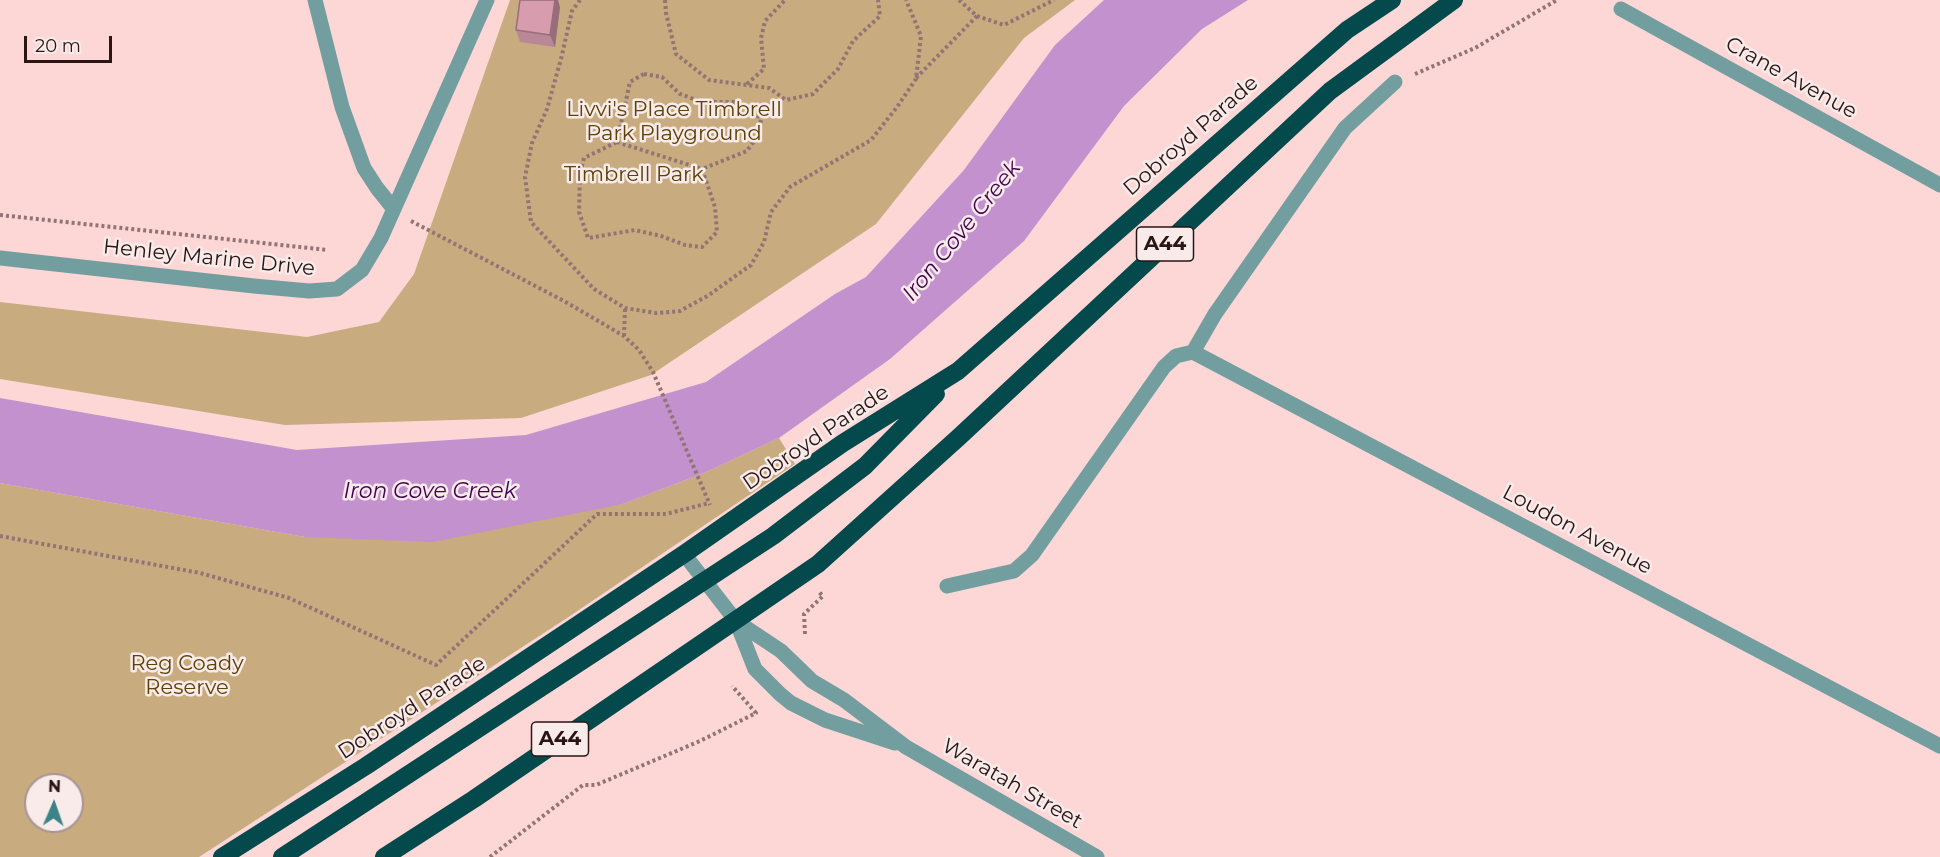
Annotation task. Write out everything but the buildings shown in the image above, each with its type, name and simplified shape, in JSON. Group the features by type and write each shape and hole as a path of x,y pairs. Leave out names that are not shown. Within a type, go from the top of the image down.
{"highway":[{"name":"Dobroyd Parade","path":"222,857 366,766 684,554 843,443 958,371 1347,30 1392,0"},
{"name":"A44","path":"384,857 474,799 818,564 994,405 1330,91 1454,0"},
{"path":"282,857 773,536 865,465 958,371"}],"street":[{"path":"315,0 342,107 364,168 393,208"},
{"name":"Henley Marine Drive","path":"0,258 254,286 309,291 337,289 362,270 381,238 487,0"},
{"name":"Crane Avenue","path":"1621,9 1940,185"},
{"path":"947,586 1014,571 1032,555 1164,367 1176,356 1193,352 1215,314 1345,128 1395,82"},
{"name":"Loudon Avenue","path":"1193,352 1940,746"},
{"name":"Waratah Street","path":"684,554 736,621 780,651 812,681 844,700 906,747 1097,857"},
{"name":"Waratah Street","path":"736,621 755,669 791,703 825,720 906,747"}],"path":[{"path":"580,0 572,11 547,109 532,143 525,177 531,222 594,289 625,308 656,313 680,311 710,295 751,265 764,242 771,212 790,187 872,140 916,79 977,16"},
{"path":"666,0 666,13 676,54 709,80 769,88 786,100 813,94 838,69 853,41 880,16 878,0"},
{"path":"746,84 764,69 761,38 765,21 785,0"},
{"path":"906,0 921,36 916,79"},
{"path":"959,0 977,16 1004,26 1054,0"},
{"path":"1395,82 1475,48 1557,0"},
{"path":"617,141 630,82 644,74 662,77 680,94 702,102 733,102 747,106 761,119 758,136 747,150 702,169 617,141 584,158 580,173 579,212 588,238 635,230 685,245 702,247 717,232 715,207 702,169"},
{"path":"0,536 200,573 289,598 436,665 597,514 666,514 709,503 653,372 639,350 624,336 564,301 415,224 393,208"},
{"name":"Henley Marine Drive","path":"0,215 328,250"},
{"path":"624,336 625,308"},
{"path":"490,857 583,785 596,785 700,741 756,713 732,687"}],"green space":[{"name":"Timbrell Park","path":"510,0 1075,0 1024,38 876,224 651,375 521,418 285,425 0,379 0,302 307,337 379,322 414,274"},
{"name":"Reg Coady Reserve","path":"779,438 795,464 567,618 199,857 0,857 0,483 305,537 623,504 704,473"}],"water":[{"name":"Iron Cove Creek","path":"1104,0 1248,0 1202,29 1124,106 1024,241 890,359 779,438 704,473 623,504 433,542 305,537 0,483 0,398 297,450 526,435 706,382 835,294 866,277 964,170 1055,45"}],"park label":[{"name":"Livvi's Place Timbrell Park Playground","path":"674,122"}]}
